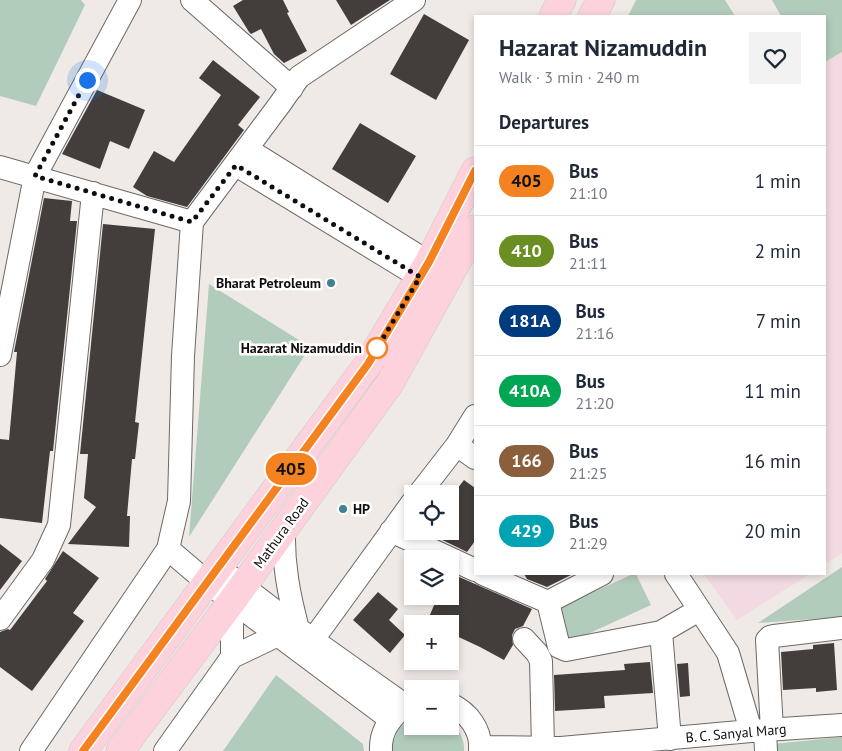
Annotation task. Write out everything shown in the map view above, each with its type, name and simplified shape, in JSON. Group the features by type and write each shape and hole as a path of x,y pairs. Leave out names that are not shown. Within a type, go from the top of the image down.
{"main road":[{"path":"554,15 562,0"},
{"path":"593,15 601,0"},
{"name":"Mathura Road","path":"120,751 390,383 474,173"},
{"name":"Mathura Road","path":"83,751 368,364 433,272 474,230"}],"street":[{"path":"0,355 35,176 130,0"},
{"path":"31,751 168,549 179,501 183,356 192,222 299,77 414,0"},
{"path":"196,1 292,88"},
{"path":"241,157 433,272"},
{"path":"0,167 192,222"},
{"path":"0,619 43,560 59,525 93,193"},
{"path":"427,485 457,445 474,418"},
{"path":"457,445 474,457"},
{"path":"232,658 298,640 404,514"},
{"path":"284,530 283,552 287,587 298,640"},
{"path":"391,531 474,570"},
{"path":"168,549 213,575 298,640 403,709 383,733 380,751"},
{"path":"485,575 548,602"},
{"path":"548,602 600,575"},
{"path":"677,575 728,653 763,736"},
{"path":"165,751 232,658 237,594"},
{"path":"548,602 559,647 566,650 661,632 699,610"},
{"path":"763,736 767,640 774,636 842,628"},
{"path":"661,632 667,743"},
{"path":"524,639 537,653 541,661 552,749"},
{"path":"459,709 470,718 477,732 480,749"},
{"name":"B. C. Sanyal Marg","path":"480,749 552,749 667,743 763,736 842,725"}],"shaded area":[{"path":"842,52 842,553 826,563 826,61"},
{"path":"705,575 808,575 737,620"}],"green space":[{"path":"0,0 81,0 85,5 36,106 0,96"},
{"path":"636,0 725,0 734,15 628,15"},
{"path":"772,0 842,0 842,52 826,61 826,15 780,15"},
{"path":"209,284 310,347 189,537"},
{"path":"842,567 842,617 758,623"},
{"path":"631,575 636,575 651,605 568,643 554,610"},
{"path":"276,675 363,744 364,751 223,751"},
{"path":"404,724 404,735 459,735 459,732 464,751 391,751 399,728"},
{"path":"842,737 842,751 774,751 773,744"}],"building":[{"path":"243,0 283,0 289,12 287,13 307,51 284,63 274,54 261,29 251,34 249,32 233,6"},
{"path":"336,0 390,0 351,25"},
{"path":"424,14 469,40 436,100 390,74"},
{"path":"213,60 260,97 238,125 244,130 187,207 147,196 133,187 154,151 174,162 221,95 199,78"},
{"path":"97,90 145,110 129,149 110,141 100,169 62,154"},
{"path":"360,123 416,156 388,203 332,169"},
{"path":"44,198 72,201 70,221 77,221 53,451 50,451 42,523 0,518 0,439 9,440 17,352 14,352"},
{"path":"103,224 155,229 135,422 139,423 135,459 132,459 127,516 130,516 129,547 68,544 96,507 84,498 88,454 80,454"},
{"path":"464,480 474,487 474,542 467,552 442,540 459,540 459,486"},
{"path":"0,544 22,561 0,590"},
{"path":"63,551 99,578 73,613 84,621 32,691 0,667 0,632 10,630 47,581 45,579"},
{"path":"525,575 571,575 547,587 527,579"},
{"path":"459,577 532,609 523,626 515,629 512,635 513,645 504,660 459,637 459,615 430,615 434,605 459,605"},
{"path":"378,592 398,609 389,620 404,636 390,653 353,620"},
{"path":"834,643 837,690 816,692 816,688 783,690 781,652 813,649 813,645"},
{"path":"650,662 653,693 604,696 605,708 555,711 554,675 625,670 624,664"},
{"path":"688,663 690,696 680,697 677,664"}],"bus line":[{"name":"405","path":"83,751 368,364 429,262 474,173"}],"place":[{"name":"Bharat Petroleum","path":"331,283"},
{"name":"Hazarat Nizamuddin","path":"377,348"},
{"name":"HP","path":"343,509"}],"route":[{"path":"87,80 35,176 192,222 236,165 420,277 377,348"}]}
